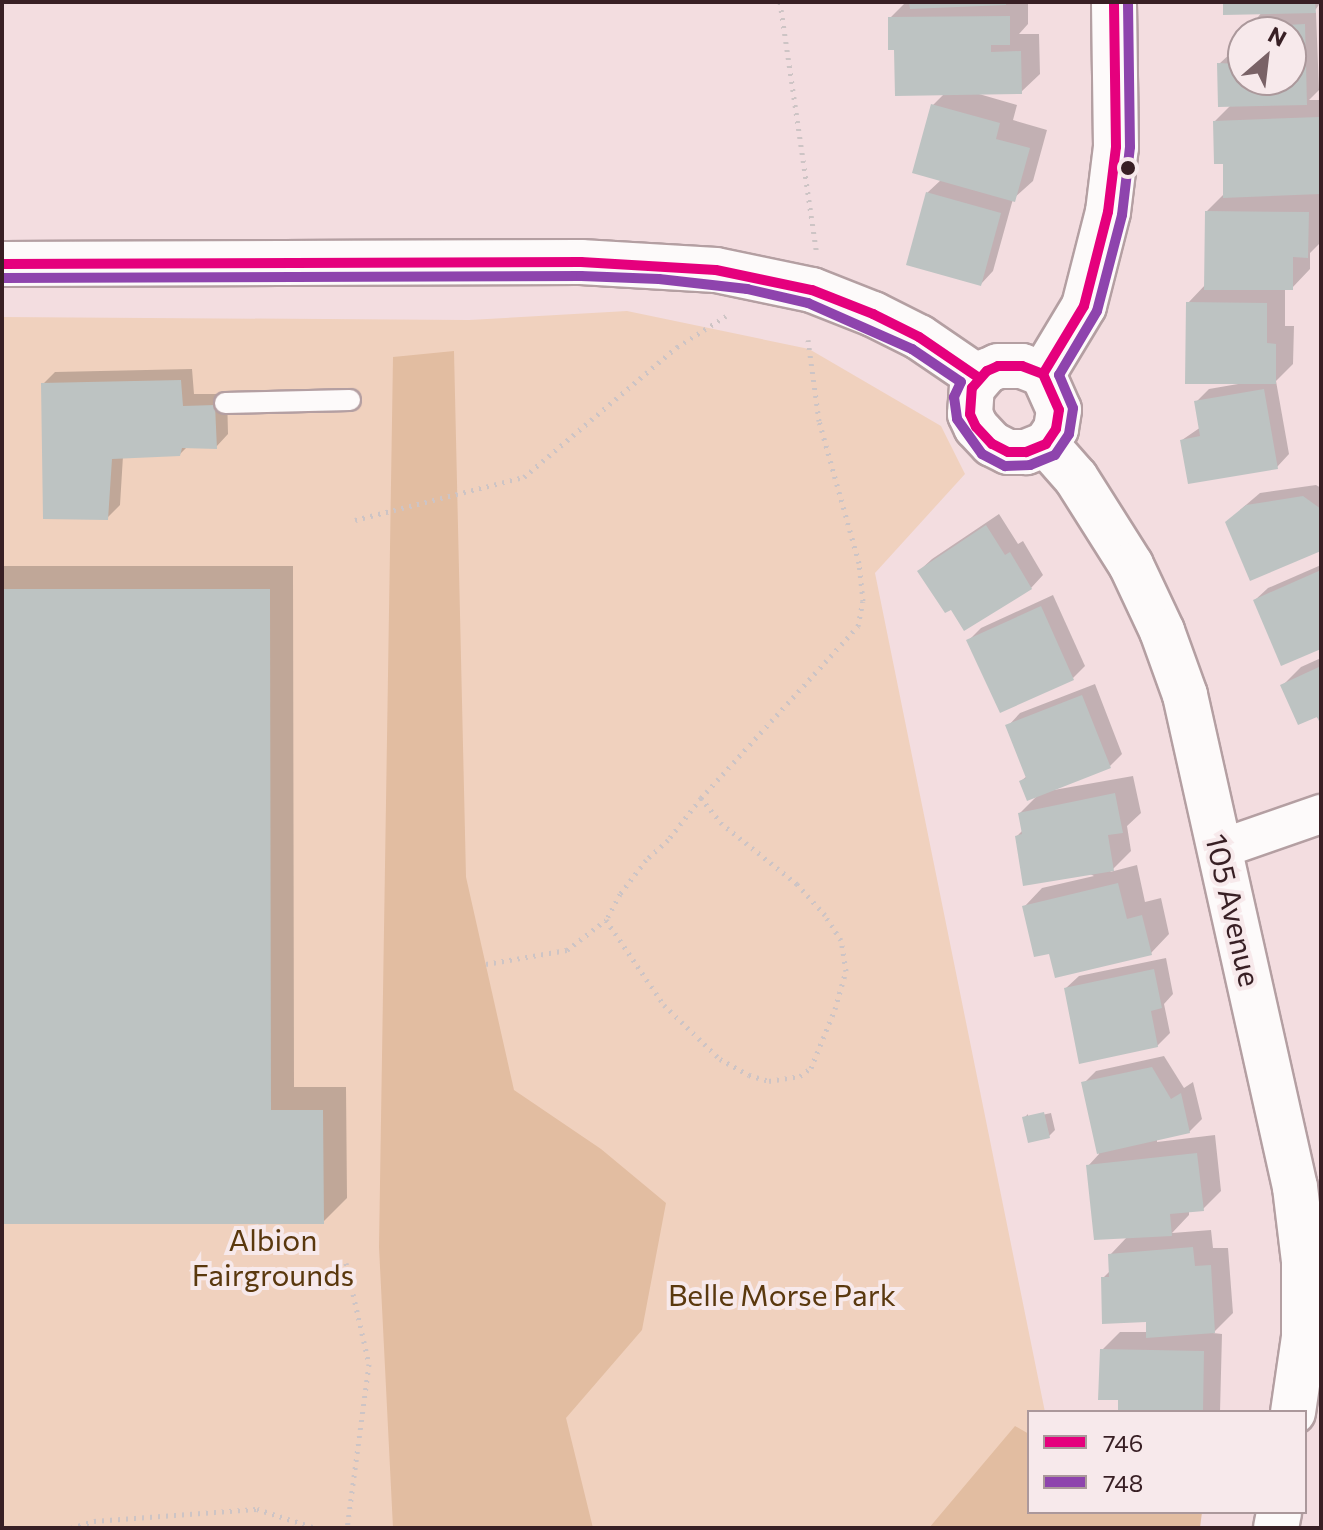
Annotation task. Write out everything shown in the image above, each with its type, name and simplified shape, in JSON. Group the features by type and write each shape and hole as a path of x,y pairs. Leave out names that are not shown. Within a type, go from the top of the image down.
{"street":[{"path":"1043,374 1084,306 1108,212 1116,157 1114,2"},
{"path":"2,264 581,262 716,270 812,290 873,314 919,337 979,378"},
{"path":"998,366 1022,366 1043,374 1059,410 1056,429 1046,444 1026,452 1008,452 992,444 970,414 968,398 979,378 998,366"},
{"name":"105 Avenue","path":"1046,444 1076,478 1106,523 1153,609 1185,695 1295,1187 1312,1338 1294,1410"},
{"path":"1220,849 1321,814"}],"lane":[{"path":"225,403 350,400"}],"path":[{"path":"780,2 817,259"},
{"path":"355,520 524,477 677,347 733,311"},
{"path":"486,964 567,950 606,920 620,894 646,860 668,840 701,798 858,626 863,601 859,563 819,421 808,340"},
{"path":"606,920 664,1005 720,1059 749,1075 769,1081 785,1080 811,1068 846,971 841,940 825,915 797,884 722,824 701,798"},
{"path":"346,1263 369,1364 347,1528"},
{"path":"71,1528 94,1521 257,1509 316,1528"}],"green space":[{"path":"627,311 809,349 941,426 965,474 875,573 1045,1410 1027,1410 1027,1514 1166,1528 2,1528 2,317 469,320"}],"shaded area":[{"path":"454,351 466,877 514,1090 601,1149 666,1203 642,1330 566,1418 593,1528 393,1528 379,1247 393,357"},
{"path":"1015,1426 1027,1433 1027,1514 1202,1514 1200,1528 929,1528"}],"building":[{"path":"909,2 1006,2 1006,5 910,9"},
{"path":"1223,2 1315,2 1316,13 1223,15"},
{"path":"1010,16 1010,45 991,45 991,52 1021,51 1022,94 895,96 894,50 888,50 888,17"},
{"path":"1217,63 1227,63 1227,96 1307,96 1307,105 1218,107"},
{"path":"931,104 1000,123 996,139 1030,148 1015,202 912,173"},
{"path":"1319,117 1321,194 1223,198 1223,164 1214,164 1213,121"},
{"path":"926,192 1001,213 981,286 906,265"},
{"path":"1205,211 1309,212 1308,258 1293,257 1293,290 1204,290"},
{"path":"1186,302 1267,303 1267,343 1276,344 1276,384 1185,384"},
{"path":"181,380 183,406 215,405 217,449 182,448 180,456 112,459 108,520 43,519 41,383"},
{"path":"1264,389 1278,469 1188,484 1180,440 1200,436 1194,401"},
{"path":"1303,496 1321,509 1321,551 1250,581 1225,522 1246,505"},
{"path":"986,525 1005,555 1010,552 1032,589 964,631 951,610 945,613 917,571"},
{"path":"1321,570 1321,649 1281,666 1253,600"},
{"path":"2,589 270,589 271,1110 323,1110 324,1224 2,1224"},
{"path":"1041,606 1074,680 1000,713 966,640"},
{"path":"1321,666 1321,725 1317,717 1298,725 1280,685"},
{"path":"1082,695 1111,768 1027,801 1019,781 1026,778 1005,725"},
{"path":"1115,793 1123,833 1108,835 1114,871 1023,886 1015,836 1022,834 1018,813"},
{"path":"1118,883 1127,919 1142,915 1152,955 1055,978 1049,954 1034,957 1022,906"},
{"path":"1154,969 1162,1008 1151,1011 1158,1047 1079,1064 1064,988"},
{"path":"1152,1067 1171,1099 1181,1093 1190,1133 1097,1154 1081,1082"},
{"path":"1044,1112 1050,1138 1028,1143 1022,1117"},
{"path":"1197,1153 1204,1211 1170,1214 1172,1236 1094,1240 1086,1165"},
{"path":"1193,1247 1195,1266 1211,1265 1215,1333 1146,1338 1146,1322 1102,1324 1101,1277 1109,1277 1108,1254"},
{"path":"1100,1349 1204,1351 1203,1410 1118,1410 1118,1400 1098,1400"}],"transit line":[{"name":"746","path":"1043,374 1084,306 1108,212 1116,147 1114,2"},
{"name":"748","path":"2,278 581,276 659,279 747,289 808,303 912,349 961,382 954,397 957,419 982,454 1005,466 1030,465 1055,455 1069,434 1073,408 1059,375 1097,311 1122,215 1130,147 1128,2"},
{"name":"746","path":"2,264 581,262 716,270 812,290 873,314 919,337 979,378"},
{"name":"746","path":"998,366 1022,366 1043,374 1059,410 1056,429 1046,444 1026,452 1008,452 992,444 976,427 970,414 972,388 987,371 998,366"}],"park label":[{"name":"Albion Fairgrounds","path":"273,1256"},
{"name":"Belle Morse Park","path":"782,1294"}]}
